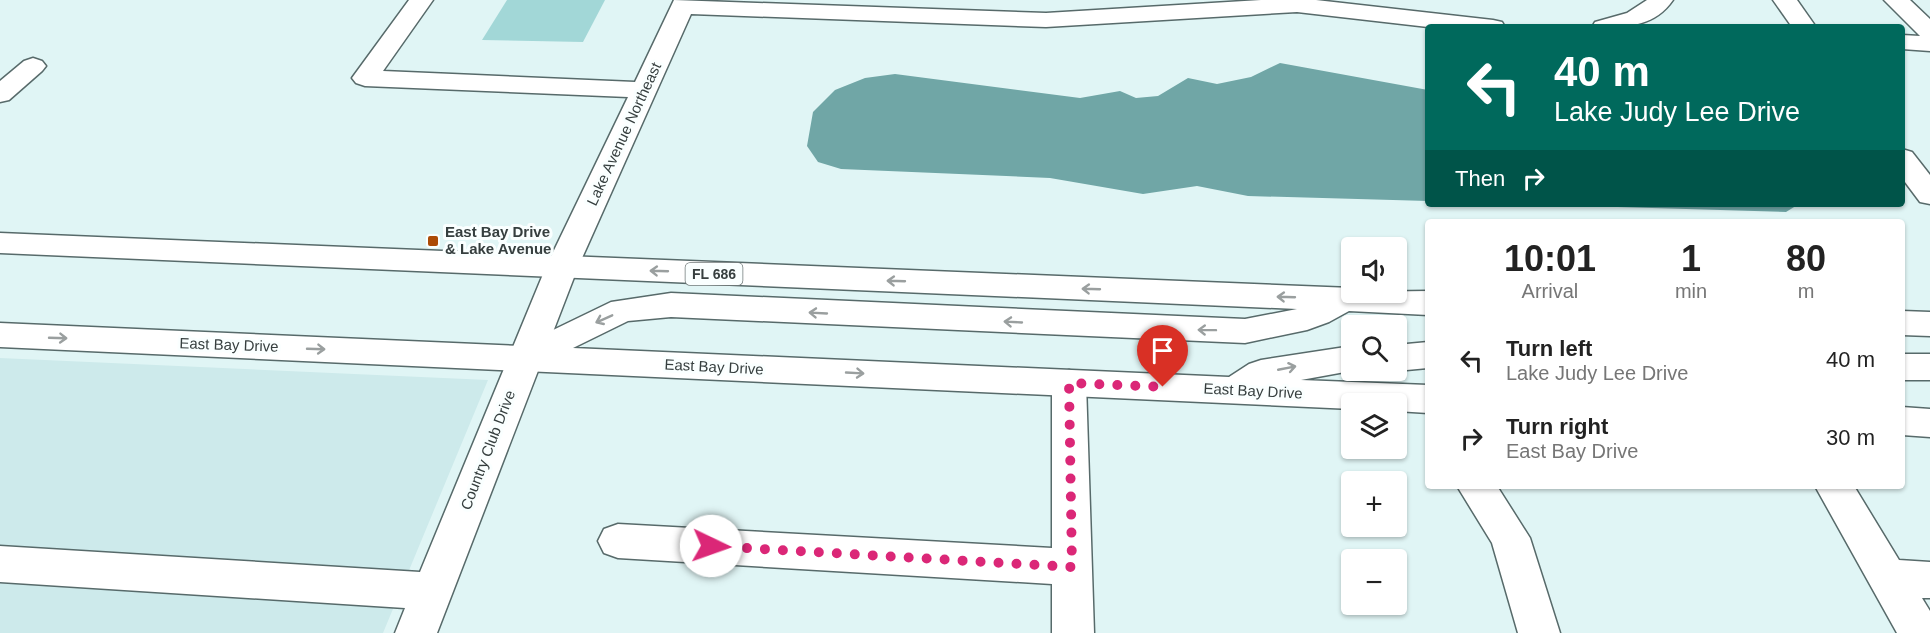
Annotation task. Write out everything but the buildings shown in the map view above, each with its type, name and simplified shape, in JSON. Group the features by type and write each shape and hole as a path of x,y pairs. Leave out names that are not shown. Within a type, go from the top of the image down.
{"main road":[{"path":"421,0 365,78 644,90"},
{"path":"1618,24 1649,13 1661,0"},
{"path":"1785,0 1802,24"},
{"path":"1896,0 1930,32"},
{"path":"684,4 890,7 1046,20 1297,2 1469,24"},
{"name":"Lake Avenue Northeast","path":"562,267 684,4"},
{"path":"1905,42 1930,44"},
{"path":"0,94 33,66"},
{"path":"1905,162 1930,195"},
{"name":"FL 686","path":"0,243 1341,300"},
{"name":"Country Club Drive","path":"416,633 562,267"},
{"path":"524,358 623,310 671,305 1245,331 1293,325 1324,313 1341,301"},
{"name":"FL 686","path":"1407,302 1425,303"},
{"path":"1905,323 1930,324"},
{"name":"East Bay Drive","path":"0,335 1425,399"},
{"path":"1407,357 1425,355"},
{"path":"1234,390 1261,373 1341,361"},
{"path":"1905,367 1930,367"},
{"path":"1069,383 1073,633"},
{"path":"1905,422 1930,423"},
{"path":"1478,489 1510,538 1539,633"},
{"path":"1836,489 1920,633"},
{"path":"618,541 1072,567"},
{"path":"0,564 433,591"},
{"path":"1888,578 1930,580"}],"shaded area":[{"path":"507,0 605,0 583,42 482,40"},
{"path":"1280,63 1425,89 1425,201 1248,196 1197,186 1143,194 1050,178 841,169 818,162 807,146 813,112 835,90 865,78 895,74 1080,98 1120,91 1136,98 1158,96 1188,78 1217,84 1251,77"},
{"path":"1618,207 1794,207 1786,212"},
{"path":"0,358 488,380 383,633 0,633"}],"place":[{"name":"East Bay Drive & Lake Avenue","path":"433,241"}],"route":[{"path":"711,546 1072,567 1069,383 1163,387"}]}
